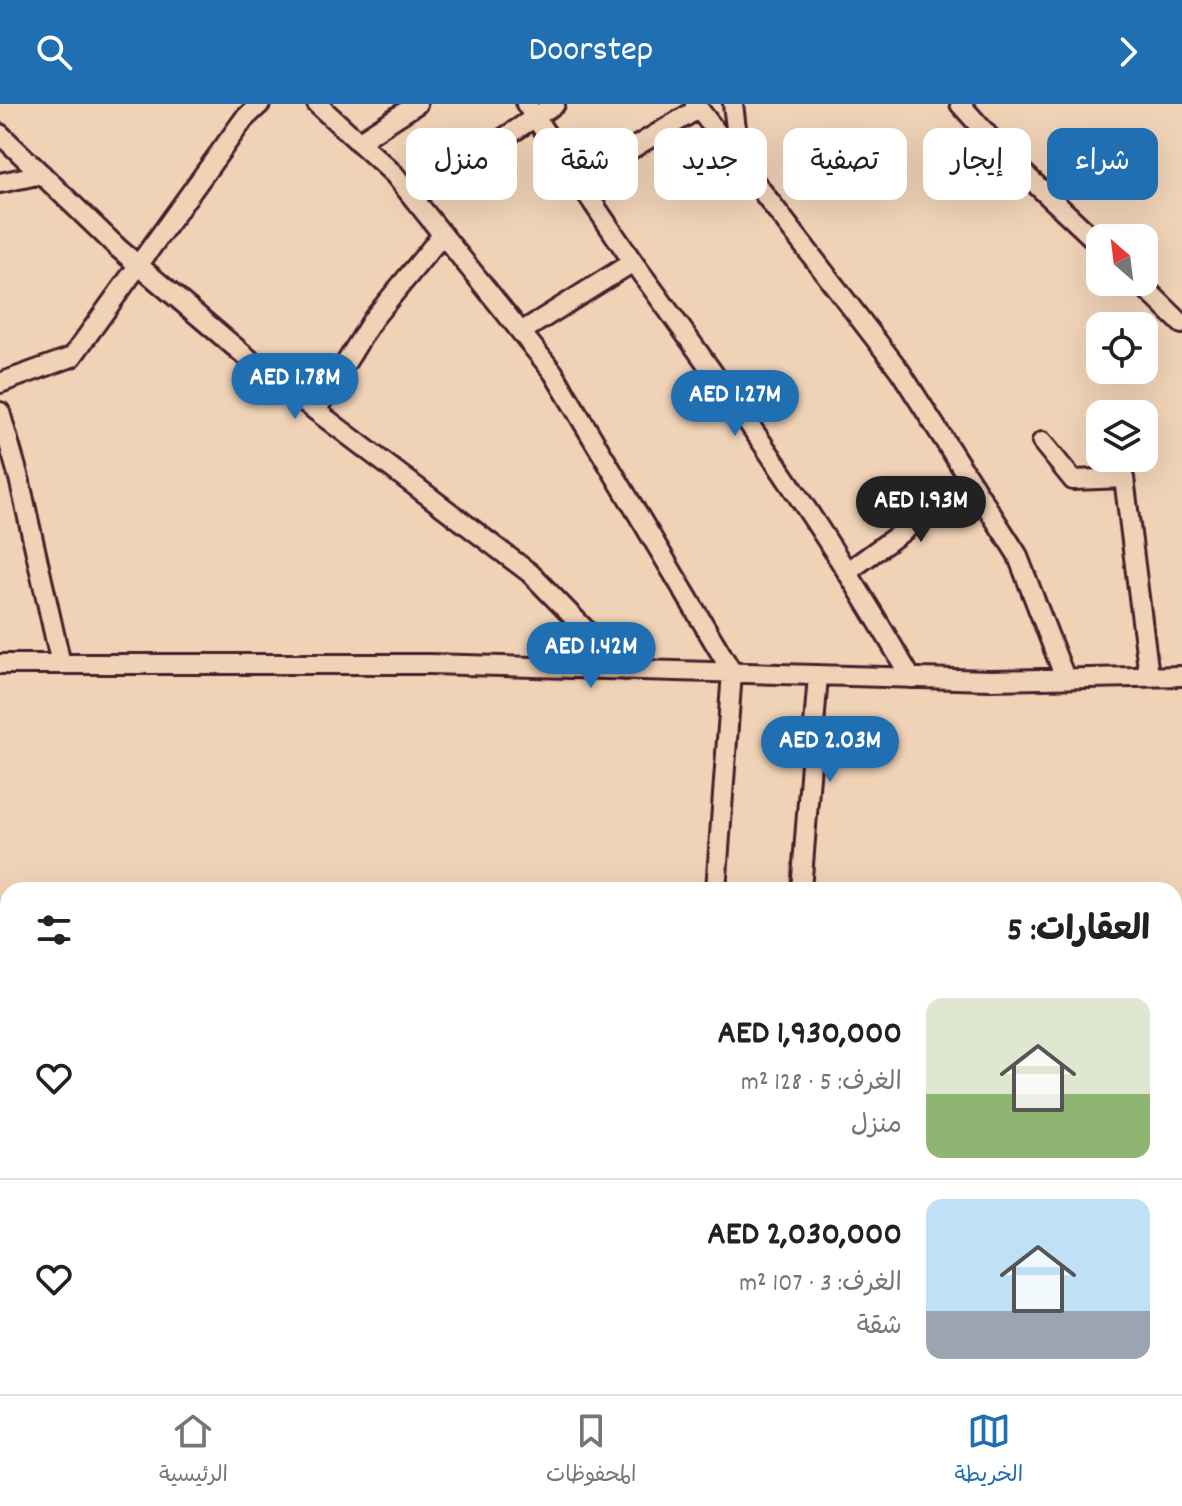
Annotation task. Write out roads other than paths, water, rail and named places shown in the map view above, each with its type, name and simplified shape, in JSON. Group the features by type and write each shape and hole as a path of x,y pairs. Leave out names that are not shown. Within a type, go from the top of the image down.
{"street":[{"path":"0,383 72,357 244,119 260,104"},
{"path":"317,104 394,174 406,189"},
{"path":"358,142 417,104"},
{"path":"507,128 530,111 555,104"},
{"path":"733,104 736,128"},
{"path":"960,104 1010,160 1086,232"},
{"path":"638,143 696,106 713,128"},
{"path":"530,111 542,128"},
{"path":"0,134 137,264 262,370 530,573 625,670"},
{"path":"0,183 42,174"},
{"path":"767,198 900,371 1017,554 1065,678"},
{"path":"415,200 553,372 732,672 717,882"},
{"path":"591,200 745,415 847,572 911,678"},
{"path":"316,411 373,319 442,235"},
{"path":"521,332 633,262"},
{"path":"1153,296 1182,324"},
{"path":"0,412 19,478 61,664"},
{"path":"1042,442 1073,480 1124,478 1149,676"},
{"path":"847,572 971,482"},
{"path":"0,664 414,664 911,678 1182,676"},
{"path":"802,882 818,675"}]}
